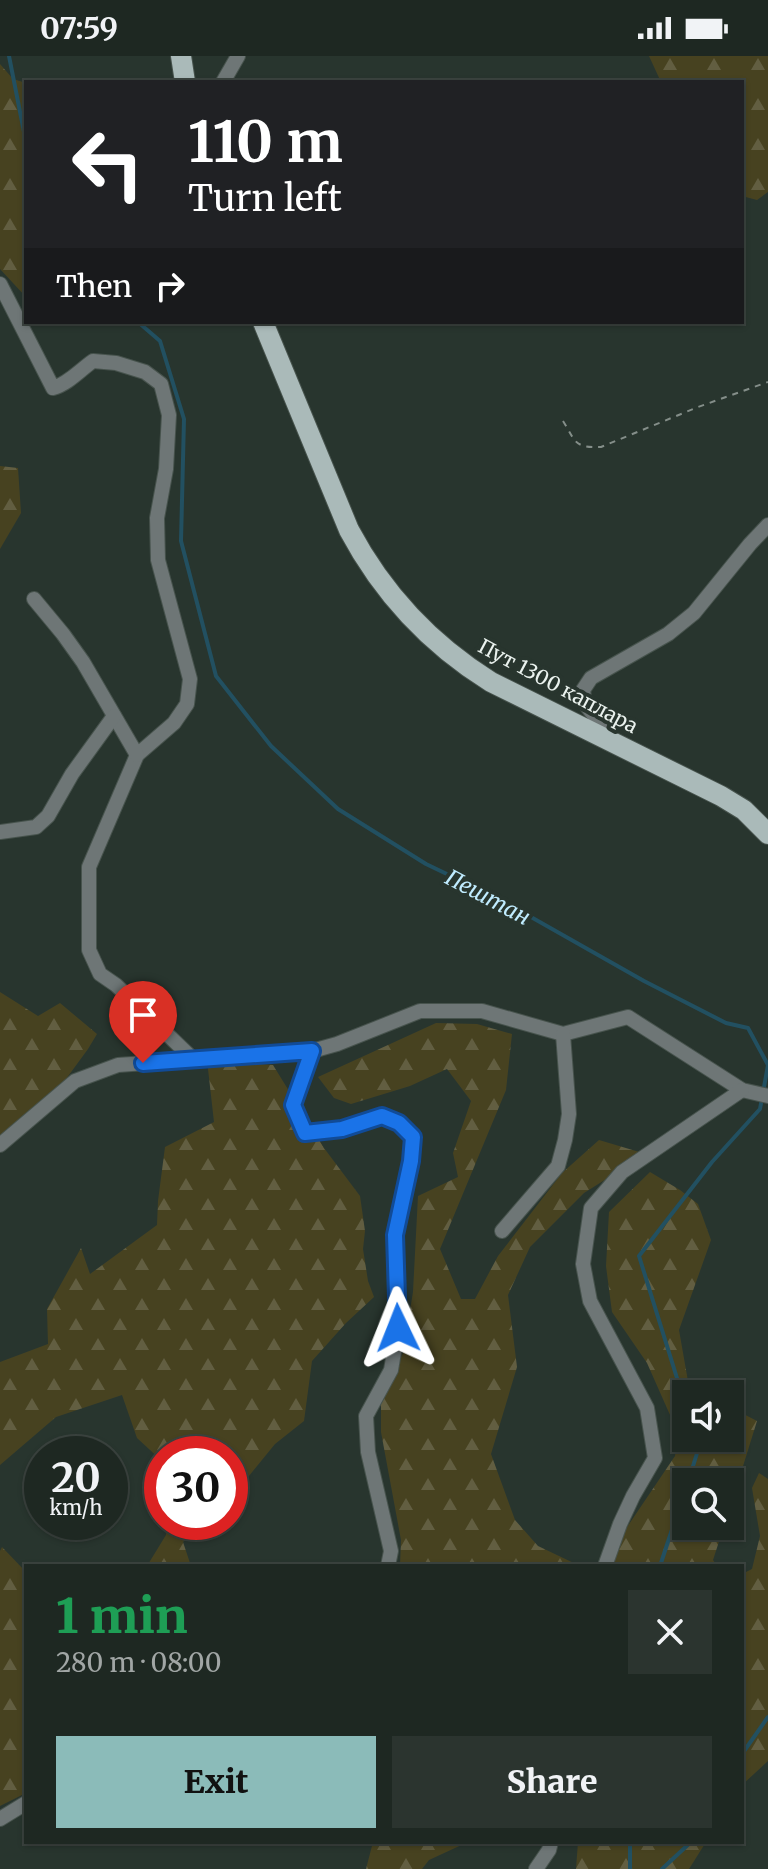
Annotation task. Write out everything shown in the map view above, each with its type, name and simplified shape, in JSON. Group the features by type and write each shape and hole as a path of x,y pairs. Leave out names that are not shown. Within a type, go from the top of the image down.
{"main road":[{"path":"181,56 185,80"},
{"name":"Пут 1300 каплара","path":"264,324 349,530 365,560 397,603 439,646 509,692 734,803 768,834"}],"street":[{"path":"224,80 238,56"},
{"path":"0,284 53,388 64,385 93,361 116,363 145,372 161,384 169,415 166,469 157,518 158,560 190,679 187,704 174,723 137,755 89,867 89,950 100,974 116,985 193,1059"},
{"path":"619,746 585,704 583,690 591,678 668,634 694,613 768,525"},
{"path":"34,599 83,662 137,755"},
{"path":"0,832 36,827 48,816 72,774 114,716"},
{"path":"0,1145 75,1081 118,1065 312,1051 420,1011 482,1011 563,1034 628,1017 742,1090 768,1096"},
{"path":"502,1231 558,1166 569,1114 563,1034"},
{"path":"312,1051 293,1105 305,1133 342,1129 382,1116 399,1123 413,1137 395,1235 398,1328 391,1370 366,1416 368,1452 391,1551 388,1564"},
{"path":"606,1564 633,1496 655,1458 647,1408 590,1301 583,1264 591,1208 622,1172 742,1090"},
{"path":"0,1819 24,1804"},
{"path":"536,1869 550,1844"}],"path":[{"path":"563,421 576,443 584,448 601,447 768,382"}],"green space":[{"path":"649,56 768,56 768,192 757,200 744,197 744,80 660,80"},
{"path":"0,64 13,79 24,82 24,295 0,269"},
{"path":"0,466 18,468 21,513 0,549"},
{"path":"0,992 38,1016 60,1003 97,1034 66,1079 0,1136"},
{"path":"436,1023 477,1024 512,1034 506,1090 440,1249 461,1299 475,1299 498,1256 562,1173 599,1140 646,1154 584,1193 530,1247 508,1295 517,1367 491,1454 515,1520 538,1546 576,1564 400,1564 401,1540 381,1432 381,1400 403,1353 413,1292 418,1196 458,1177 453,1153 471,1101 447,1069 410,1086 351,1104 334,1098 318,1077"},
{"path":"207,1060 273,1065 324,1148 360,1196 365,1231 363,1249 374,1297 312,1361 304,1421 275,1444 248,1477 248,1436 144,1436 144,1444 137,1438 122,1395 56,1417 34,1436 24,1436 24,1444 0,1465 0,1362 48,1344 47,1309 81,1248 90,1274 157,1225 165,1147 214,1122"},
{"path":"650,1172 698,1204 711,1240 679,1330 688,1380 672,1380 672,1419 647,1363 612,1312 606,1266 609,1212"},
{"path":"744,1414 757,1421 742,1468 672,1468 672,1540 719,1540 713,1560 716,1564 613,1564 617,1542 676,1452 744,1452"},
{"path":"759,1473 768,1479 768,1761 744,1783 744,1573 752,1569 760,1536 752,1488"},
{"path":"163,1540 185,1540 183,1542 190,1564 148,1564"},
{"path":"2,1547 24,1570 24,1794 0,1806"},
{"path":"372,1844 464,1844 429,1860 422,1869 366,1869"},
{"path":"578,1844 705,1844 689,1869 576,1869"}],"waterway":[{"name":"Пештан","path":"9,56 24,132"},
{"name":"Пештан","path":"140,324 160,341 184,419 181,541 216,676 271,746 338,809 426,864 501,900 644,981 726,1023 748,1028 768,1065 760,1109 712,1162 639,1256 678,1380"},
{"name":"Пештан","path":"692,1468 697,1452"},
{"name":"Пештан","path":"661,1564 672,1530"},
{"path":"744,1751 768,1717"},
{"name":"Пештан","path":"630,1844 630,1869"},
{"path":"662,1869 689,1844"}],"route":[{"path":"143,1063 312,1051 293,1105 305,1133 342,1129 382,1116 399,1123 413,1137 395,1235 398,1328"}]}
